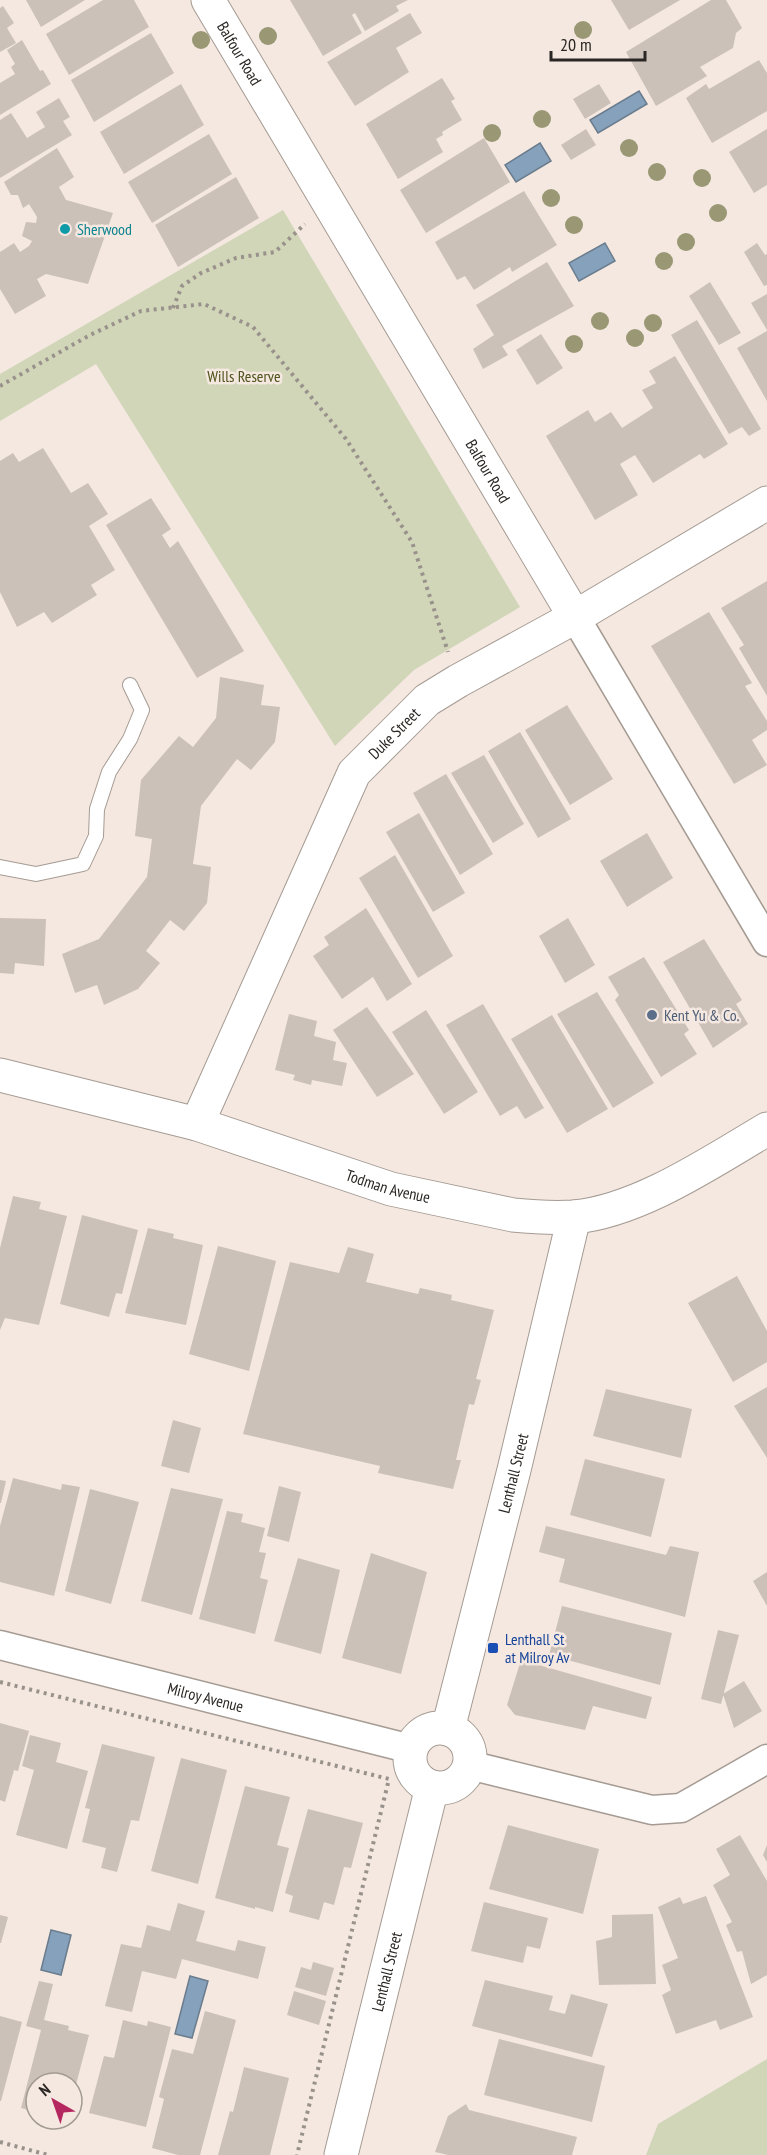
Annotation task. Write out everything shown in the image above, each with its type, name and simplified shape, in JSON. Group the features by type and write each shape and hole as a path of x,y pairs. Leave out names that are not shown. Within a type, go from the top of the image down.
{"street":[{"name":"Balfour Road","path":"208,0 767,942"},
{"name":"Duke Street","path":"197,1124 354,773 427,700 575,617 767,503"},
{"name":"Todman Avenue","path":"0,1075 197,1124 391,1189 513,1215 574,1217 622,1205 665,1187 767,1129"},
{"name":"Lenthall Street","path":"448,1730 511,1482 574,1217"},
{"name":"Milroy Avenue","path":"0,1645 411,1749"},
{"path":"439,1728 448,1730 464,1739 470,1756 469,1766 459,1781 442,1788 432,1787 416,1777 410,1759 411,1749 422,1735 439,1728"},
{"path":"469,1766 652,1810 681,1808 767,1759"},
{"name":"Lenthall Street","path":"341,2155 432,1787"}],"lane":[{"path":"0,867 36,874 82,864 96,836 97,808 109,772 130,739 142,710 130,685"}],"path":[{"path":"173,308 182,285 201,273 236,258 275,252 304,224 332,209"},
{"path":"0,386 90,335 141,311 204,304 253,327 346,439 411,542 458,681"},
{"path":"0,1682 389,1779 297,2155"},
{"path":"0,2142 48,2155"}],"green space":[{"name":"Wills Reserve","path":"283,210 520,607 414,670 335,746 96,364 0,421 0,374"},
{"path":"767,2059 767,2155 646,2155 658,2124"}],"water":[{"path":"639,91 647,104 598,133 590,120"},
{"path":"540,143 551,161 516,182 505,165"},
{"path":"605,243 615,261 579,281 569,263"},
{"path":"51,1930 71,1935 61,1975 41,1970"},
{"path":"190,1976 208,1981 192,2038 175,2034"}],"building":[{"path":"26,0 85,0 41,27"},
{"path":"103,0 134,0 149,27 69,75 46,34"},
{"path":"290,0 408,0 396,6 399,11 365,31 355,13 352,15 362,33 323,56"},
{"path":"611,0 680,0 629,30"},
{"path":"711,0 726,0 742,28 736,33 733,48 700,67 707,76 656,106 626,52"},
{"path":"3,6 14,23 7,28 16,43 0,52 0,8"},
{"path":"410,13 422,33 396,48 409,72 355,106 327,62"},
{"path":"151,33 174,73 94,122 71,80"},
{"path":"22,40 40,71 43,70 51,84 0,115 0,83 15,74 11,67 15,64 7,50"},
{"path":"759,60 767,73 767,111 712,143 686,98 706,84 709,89"},
{"path":"442,78 455,99 451,101 462,120 442,132 443,135 436,139 443,152 398,179 366,124"},
{"path":"181,84 204,125 124,174 100,132"},
{"path":"599,84 611,103 585,119 573,99"},
{"path":"59,98 70,117 63,121 72,135 0,178 0,120 11,113 27,138 45,127 36,112"},
{"path":"586,129 596,145 571,160 561,145"},
{"path":"767,129 767,185 754,193 729,152"},
{"path":"209,134 232,174 152,223 128,182"},
{"path":"484,138 510,182 426,233 400,190"},
{"name":"Sherwood","path":"57,148 74,177 59,187 66,200 113,213 88,284 46,274 37,279 46,296 15,314 0,289 0,252 14,243 20,252 29,246 32,241 22,236 26,222 36,223 37,217 29,204 23,208 18,195 11,195 4,182"},
{"path":"236,177 259,218 178,267 155,225"},
{"path":"524,191 557,245 512,272 510,267 474,290 465,276 457,280 435,242"},
{"path":"757,243 765,255 767,254 767,285 764,286 744,252"},
{"path":"547,262 574,306 502,346 508,355 483,369 473,349 494,335 476,305"},
{"path":"710,282 741,333 719,345 689,296"},
{"path":"767,294 767,330 751,303"},
{"path":"697,320 761,429 749,436 742,427 729,434 671,335"},
{"path":"767,331 767,401 737,348"},
{"path":"541,334 563,368 537,385 516,350"},
{"path":"675,356 728,444 704,459 700,454 653,483 635,455 620,464 638,495 595,520 546,436 588,410 595,422 611,412 622,428 653,408 642,390 656,383 649,371"},
{"path":"43,448 71,493 88,483 108,514 89,526 115,570 91,585 97,595 52,623 44,612 17,627 0,592 0,461 13,453 19,462"},
{"path":"151,498 171,529 162,535 170,548 178,541 244,651 197,678 106,525"},
{"path":"767,581 767,696 739,648 744,645 721,608"},
{"path":"709,612 752,683 745,686 767,721 767,730 752,740 767,765 734,784 651,646"},
{"path":"220,677 264,685 261,705 280,707 275,742 251,770 237,759 201,806 193,864 211,867 207,903 184,931 170,920 146,951 160,963 138,989 104,1005 97,985 75,993 62,954 99,939 147,877 152,839 135,836 141,780 179,736 193,747 216,718"},
{"path":"567,705 613,779 570,805 525,730"},
{"path":"520,732 571,819 538,838 488,751"},
{"path":"484,755 524,824 493,843 451,773"},
{"path":"446,774 493,854 460,875 413,793"},
{"path":"419,813 465,893 433,912 386,832"},
{"path":"647,833 673,878 627,907 600,861"},
{"path":"395,855 453,956 418,978 359,878"},
{"path":"366,908 412,984 387,1001 373,977 342,999 313,956 329,945 324,937"},
{"path":"0,918 46,919 44,966 15,963 14,974 0,973"},
{"path":"568,918 595,965 565,983 539,936"},
{"path":"704,939 742,1000 736,1004 748,1024 713,1048 663,962"},
{"name":"Kent Yu & Co.","path":"644,957 689,1030 684,1034 697,1054 661,1077 615,1000 619,995 608,977"},
{"path":"597,992 654,1083 613,1108 557,1014"},
{"path":"483,1004 544,1108 525,1119 517,1106 500,1116 446,1025"},
{"path":"367,1007 414,1074 377,1097 333,1030"},
{"path":"426,1010 478,1092 444,1114 392,1032"},
{"path":"289,1014 317,1021 314,1036 336,1042 333,1060 347,1063 342,1086 312,1080 311,1085 293,1080 295,1075 275,1070"},
{"path":"552,1015 608,1109 567,1133 511,1039"},
{"path":"13,1196 41,1202 39,1209 67,1216 39,1325 5,1318 0,1330 0,1248"},
{"path":"82,1215 138,1230 122,1294 116,1293 109,1317 60,1304"},
{"path":"148,1228 174,1234 173,1238 203,1245 186,1325 125,1313"},
{"path":"218,1246 276,1261 249,1371 189,1354"},
{"path":"348,1247 374,1254 366,1282 418,1294 420,1288 452,1295 451,1300 494,1310 476,1379 481,1380 474,1405 469,1404 456,1460 461,1460 453,1489 378,1473 380,1466 243,1434 290,1262 339,1273"},
{"path":"737,1276 767,1331 767,1362 733,1382 688,1303"},
{"path":"767,1387 767,1458 734,1406"},
{"path":"606,1389 692,1409 681,1458 593,1436"},
{"path":"173,1420 201,1428 189,1473 161,1466"},
{"path":"585,1459 665,1479 651,1537 570,1515"},
{"path":"13,1478 61,1490 62,1484 80,1487 54,1596 0,1582 0,1526"},
{"path":"0,1480 6,1481 1,1503 0,1503"},
{"path":"279,1486 301,1492 289,1542 267,1536"},
{"path":"171,1488 223,1499 192,1615 141,1601"},
{"path":"90,1489 139,1502 111,1604 65,1591"},
{"path":"227,1511 243,1514 241,1522 265,1528 259,1552 266,1553 260,1578 268,1580 255,1634 199,1619"},
{"path":"546,1526 666,1555 670,1546 699,1552 685,1617 559,1582 565,1559 539,1552"},
{"path":"371,1553 427,1572 401,1674 342,1658"},
{"path":"298,1558 340,1570 321,1654 274,1641"},
{"path":"767,1572 767,1606 753,1581"},
{"path":"562,1606 672,1633 660,1685 549,1655"},
{"path":"718,1630 739,1635 721,1704 701,1699"},
{"path":"521,1660 652,1697 646,1719 593,1706 585,1730 515,1715 507,1705"},
{"path":"744,1681 762,1711 734,1728 723,1694"},
{"path":"0,1723 29,1731 18,1771 14,1770 5,1802 0,1800"},
{"path":"30,1735 61,1743 56,1762 88,1771 67,1849 16,1835 34,1770 22,1766"},
{"path":"102,1744 155,1757 139,1821 131,1820 117,1872 101,1868 106,1848 82,1842 90,1809 85,1808"},
{"path":"181,1758 227,1770 198,1884 151,1871"},
{"path":"245,1786 290,1797 277,1845 289,1848 273,1912 215,1898"},
{"path":"308,1809 363,1823 351,1868 344,1867 334,1905 324,1902 319,1920 289,1912 293,1896 285,1893"},
{"path":"508,1825 599,1849 583,1914 489,1889"},
{"path":"740,1835 767,1881 767,1975 751,1984 742,1951 737,1952 726,1925 732,1922 713,1885 730,1875 716,1849"},
{"path":"767,1845 767,1862 763,1855"},
{"path":"706,1896 753,2017 720,2030 716,2020 676,2034 662,1995 671,1990 662,1965 678,1958 658,1907 680,1897 683,1904"},
{"path":"484,1902 548,1918 540,1949 527,1946 523,1963 471,1951"},
{"path":"178,1903 205,1911 196,1941 235,1951 238,1940 266,1947 258,1979 182,1959 176,1979 142,1971 132,2012 105,2006 121,1944 141,1948 147,1925 170,1931"},
{"path":"653,1914 656,1984 599,1985 596,1941 612,1937 612,1915"},
{"path":"0,1915 8,1917 1,1943 0,1943"},
{"path":"313,1962 334,1968 326,1996 295,1987 301,1967 311,1970"},
{"path":"485,1980 553,1996 549,2010 565,2014 571,1994 608,2004 592,2057 472,2026"},
{"path":"39,1981 53,1984 44,2020 69,2026 68,2030 89,2035 80,2071 30,2071 41,2030 26,2026"},
{"path":"294,1991 326,2001 319,2025 287,2015"},
{"path":"205,2011 236,2020 200,2155 178,2155 152,2148 164,2099 159,2097 172,2049 193,2054"},
{"path":"0,2016 22,2022 1,2101 0,2101"},
{"path":"123,2020 147,2026 148,2021 171,2027 146,2127 89,2113 104,2056 114,2058"},
{"path":"499,2039 605,2066 592,2122 484,2095"},
{"path":"244,2067 289,2078 270,2155 218,2155 230,2111 233,2112"},
{"path":"466,2104 469,2110 577,2137 572,2155 448,2155 435,2152 448,2116"}],"place":[{"name":"Sherwood","path":"65,229"},
{"name":"Kent Yu & Co.","path":"652,1015"},
{"name":"Lenthall St at Milroy Av","path":"493,1648"}]}
